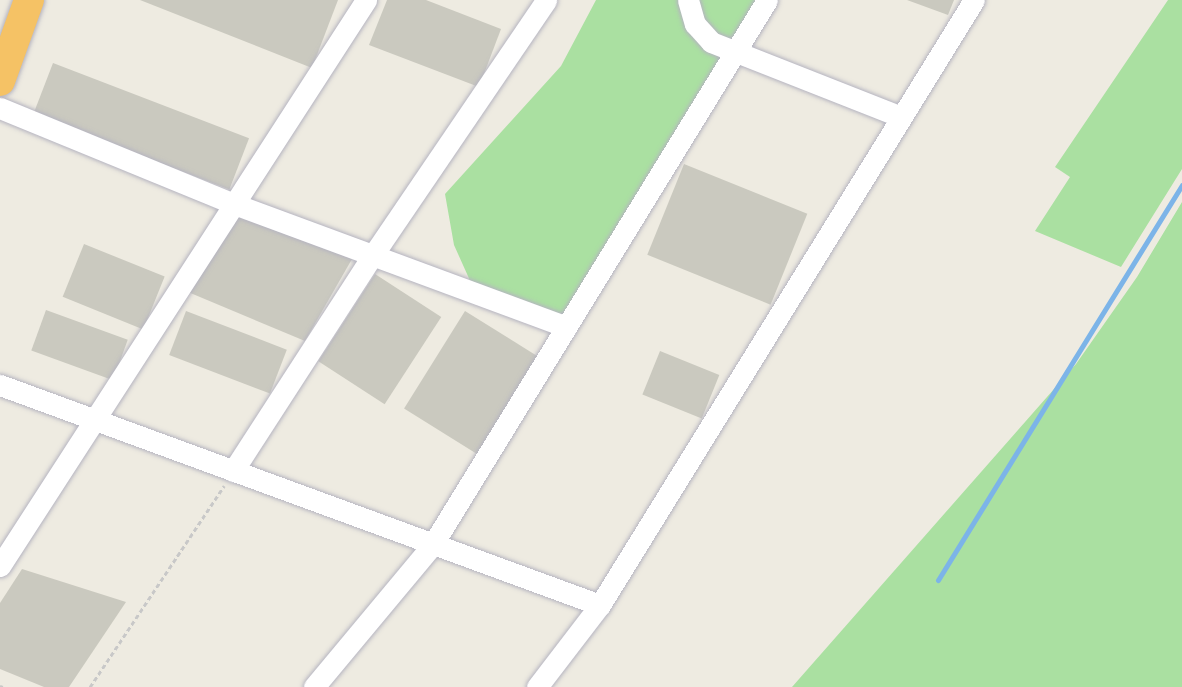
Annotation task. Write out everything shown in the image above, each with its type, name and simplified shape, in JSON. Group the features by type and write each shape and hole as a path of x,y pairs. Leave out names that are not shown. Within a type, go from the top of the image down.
{"highway":[{"path":"0,81 28,0"}],"street":[{"path":"0,566 237,205 366,0"},
{"path":"233,471 373,255 546,0"},
{"path":"688,0 695,24 711,42 901,117"},
{"path":"314,687 433,544 767,0"},
{"path":"537,687 600,605 974,0"},
{"path":"0,108 237,205 566,327"},
{"path":"0,386 600,605"}],"path":[{"path":"90,687 233,471"}],"green space":[{"path":"596,0 762,0 560,320 476,294 454,245 445,194 561,66"},
{"path":"1168,0 1182,0 1182,169 1121,267 1035,231 1070,177 1055,167"},
{"path":"1182,202 1182,687 792,687 1076,364 1137,277"}],"building":[{"path":"140,0 338,0 312,68"},
{"path":"387,0 426,0 501,29 479,87 369,45"},
{"path":"907,0 954,0 948,15"},
{"path":"53,63 249,138 229,190 33,114"},
{"path":"684,164 807,214 771,305 647,255"},
{"path":"237,216 352,259 305,341 188,292"},
{"path":"84,244 165,277 143,329 63,297"},
{"path":"375,274 441,317 385,404 318,361"},
{"path":"46,310 128,340 113,380 31,350"},
{"path":"186,311 287,350 270,394 169,355"},
{"path":"465,311 538,357 477,454 404,409"},
{"path":"660,351 719,375 702,419 642,395"},
{"path":"22,569 126,602 69,687 44,687 0,669 0,603"}],"waterway":[{"path":"938,580 1182,185"}]}
